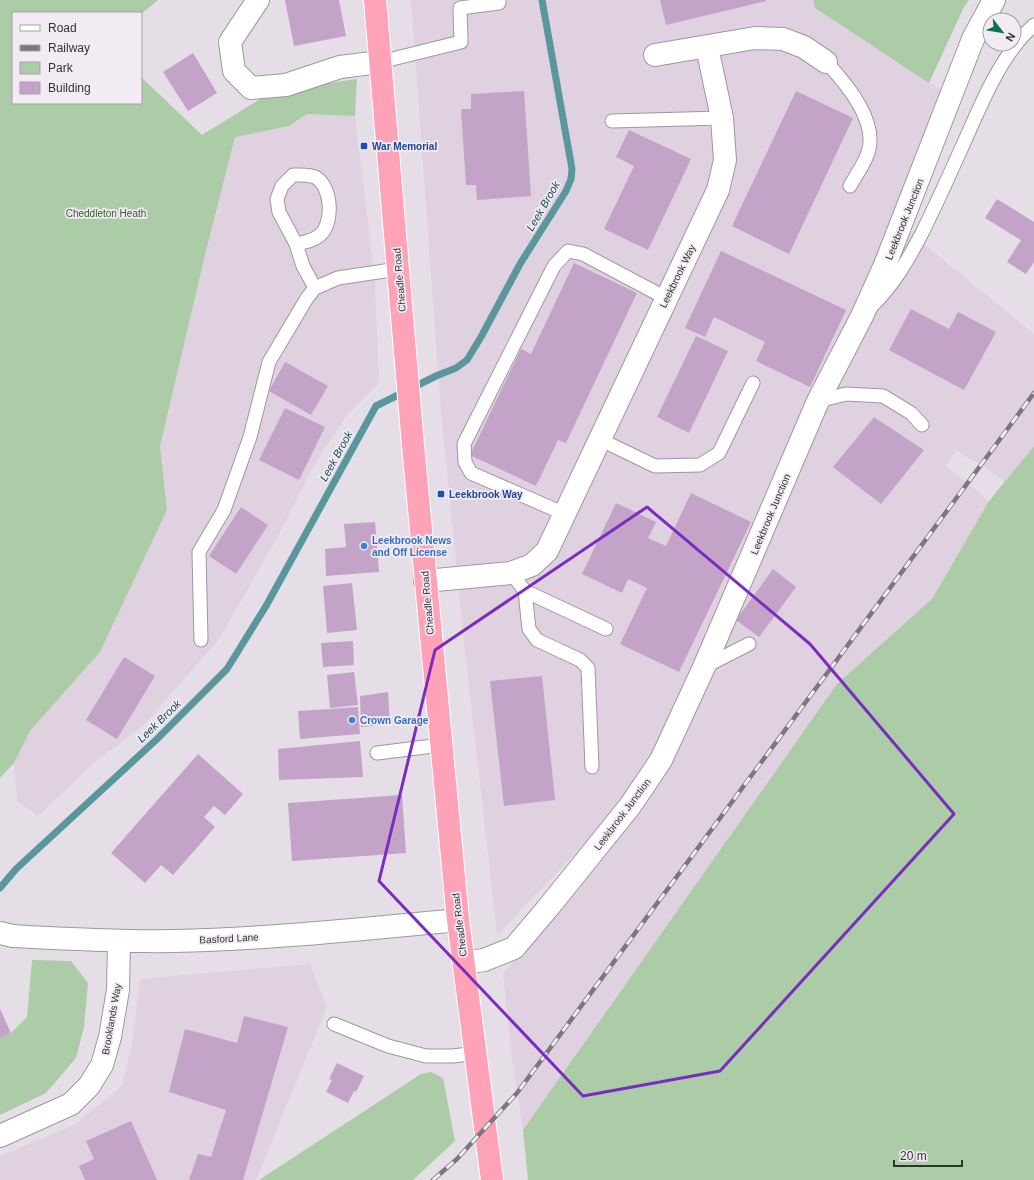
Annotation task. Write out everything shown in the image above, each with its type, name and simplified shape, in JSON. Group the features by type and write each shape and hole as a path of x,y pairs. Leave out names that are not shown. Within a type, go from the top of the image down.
{"highway":[{"name":"Cheadle Road","path":"375,0 425,581 458,920 492,1180"}],"street":[{"path":"258,0 230,42 234,71 251,88 286,85 340,67 380,62"},
{"name":"Leekbrook Junction","path":"464,962 484,960 514,948 630,806 661,760 704,667 818,401 862,316 893,244 973,39 994,0"},
{"path":"655,55 755,38 783,39 804,47 826,62"},
{"name":"Leekbrook Way","path":"425,581 511,573 532,565 547,551 718,190 725,160 722,118 707,47"},
{"name":"Basford Lane","path":"0,933 13,936 119,941 174,941 294,935 458,920"},
{"name":"Brooklands Way","path":"0,1136 71,1104 90,1086 102,1065 110,1037 118,990 119,941"}],"lane":[{"path":"380,62 461,42 460,8 499,2 499,0"},
{"path":"862,316 883,296 914,250 938,202 1000,66 1017,42 1034,25"},
{"path":"826,62 846,86 859,106 868,126 870,142 866,157 850,186"},
{"path":"612,121 722,118"},
{"path":"296,244 310,242 320,235 327,224 329,213 327,190 316,177 307,174 293,175 282,186 277,199 279,212 296,244 314,288"},
{"path":"565,514 471,473 465,462 464,444 554,266 568,251 583,254 666,298"},
{"path":"201,640 199,552 224,510 250,437 269,362 314,288 338,278 398,269"},
{"path":"599,439 655,466 700,465 719,453 753,383"},
{"path":"818,401 846,394 883,396 911,413 922,425"},
{"path":"511,573 525,591 606,628"},
{"path":"525,591 529,629 537,640 580,660 588,668 592,767"},
{"path":"704,667 749,644"},
{"path":"377,752 441,745"},
{"path":"334,1024 388,1046 426,1056 453,1056 476,1053"}],"highlighted area":[{"path":"647,507 810,644 954,814 720,1071 583,1096 379,881 435,650"}],"shaded area":[{"path":"411,0 813,0 815,8 961,103 908,231 1034,334 1034,446 1005,482 981,464 968,458 957,450 946,466 989,501 838,760 540,1157 523,1130 512,1058 503,974 562,904 648,777 497,935 464,641 441,411"},
{"path":"307,114 355,116 375,281 379,383 347,415 314,465 278,536 220,638 143,726 95,762 38,816 17,801 14,763 30,731 100,652 167,510 160,446 205,255 235,137 289,126"},
{"path":"310,964 327,1007 256,1180 0,1180 0,1156 74,1125 122,1086 132,1045 140,979"}],"green space":[{"name":"Cheddleton Heath","path":"0,0 158,0 142,13 12,12 12,104 142,104 142,78 202,135 273,91 357,79 355,116 307,114 289,126 235,137 205,255 160,446 167,510 100,652 30,731 14,763 0,778"},
{"path":"813,0 969,0 963,9 929,83 815,8"},
{"path":"1034,446 1034,1180 528,1180 523,1130 837,684 932,599 989,501"},
{"path":"32,960 71,961 88,983 84,1027 76,1058 46,1093 0,1115 0,1038 11,1033 27,1017"},
{"path":"431,1072 443,1078 455,1141 413,1180 259,1180 421,1074"}],"building":[{"path":"285,0 339,0 346,36 294,46"},
{"path":"660,0 766,0 766,1 666,25"},
{"path":"193,53 217,93 188,111 163,72"},
{"path":"524,91 531,196 477,200 476,185 466,185 461,109 471,109 471,94"},
{"path":"796,91 853,118 789,254 732,226"},
{"path":"629,130 691,159 648,250 604,229 634,166 616,157"},
{"path":"997,199 1034,222 1034,262 1026,274 1007,262 1021,240 985,218"},
{"path":"721,251 846,310 810,387 756,361 765,342 714,317 705,337 685,328"},
{"path":"574,263 637,293 566,443 558,440 536,486 470,455 521,349 531,354"},
{"path":"911,309 949,329 958,312 996,332 964,390 889,350"},
{"path":"696,336 728,351 689,433 657,417"},
{"path":"285,362 328,386 311,415 269,391"},
{"path":"285,408 325,427 299,480 259,460"},
{"path":"874,417 924,450 881,504 833,467"},
{"path":"691,493 751,522 679,672 620,644 647,588 628,579 622,593 582,574 616,503 656,522 648,538 666,546"},
{"path":"241,507 268,525 236,574 209,556"},
{"path":"375,522 379,572 326,576 325,549 346,547 344,524"},
{"path":"773,569 796,587 759,637 736,620"},
{"path":"352,583 357,630 327,633 323,586"},
{"path":"353,641 354,665 323,667 321,643"},
{"path":"124,657 155,676 117,739 86,720"},
{"path":"354,672 358,705 330,708 327,675"},
{"path":"542,676 555,800 504,806 490,681"},
{"path":"388,692 390,724 361,727 360,696"},
{"path":"358,707 360,734 300,739 298,711"},
{"path":"360,741 363,777 279,780 278,749"},
{"path":"198,754 243,794 225,815 214,806 204,817 215,827 173,875 161,865 145,883 111,853"},
{"path":"402,795 406,853 292,861 288,803"},
{"path":"0,1009 11,1033 0,1038"},
{"path":"244,1016 288,1027 243,1180 189,1180 198,1154 211,1157 226,1110 169,1092 185,1029 237,1043"},
{"path":"337,1063 364,1076 356,1092 354,1091 348,1103 326,1092 332,1080 329,1079"},
{"path":"131,1121 157,1180 85,1180 79,1166 94,1159 86,1141"}],"waterway":[{"name":"Leek Brook","path":"0,888 16,869 156,740 227,669 266,606 376,406 436,376 456,368 467,360 520,264 566,191 571,179 572,169 542,0"}],"railway":[{"path":"433,1180 457,1159 517,1093 1034,393"}],"place":[{"name":"War Memorial","path":"364,146"},
{"name":"Leekbrook Way","path":"441,494"},
{"name":"Leekbrook News and Off License","path":"364,546"},
{"name":"Crown Garage","path":"352,720"}]}
